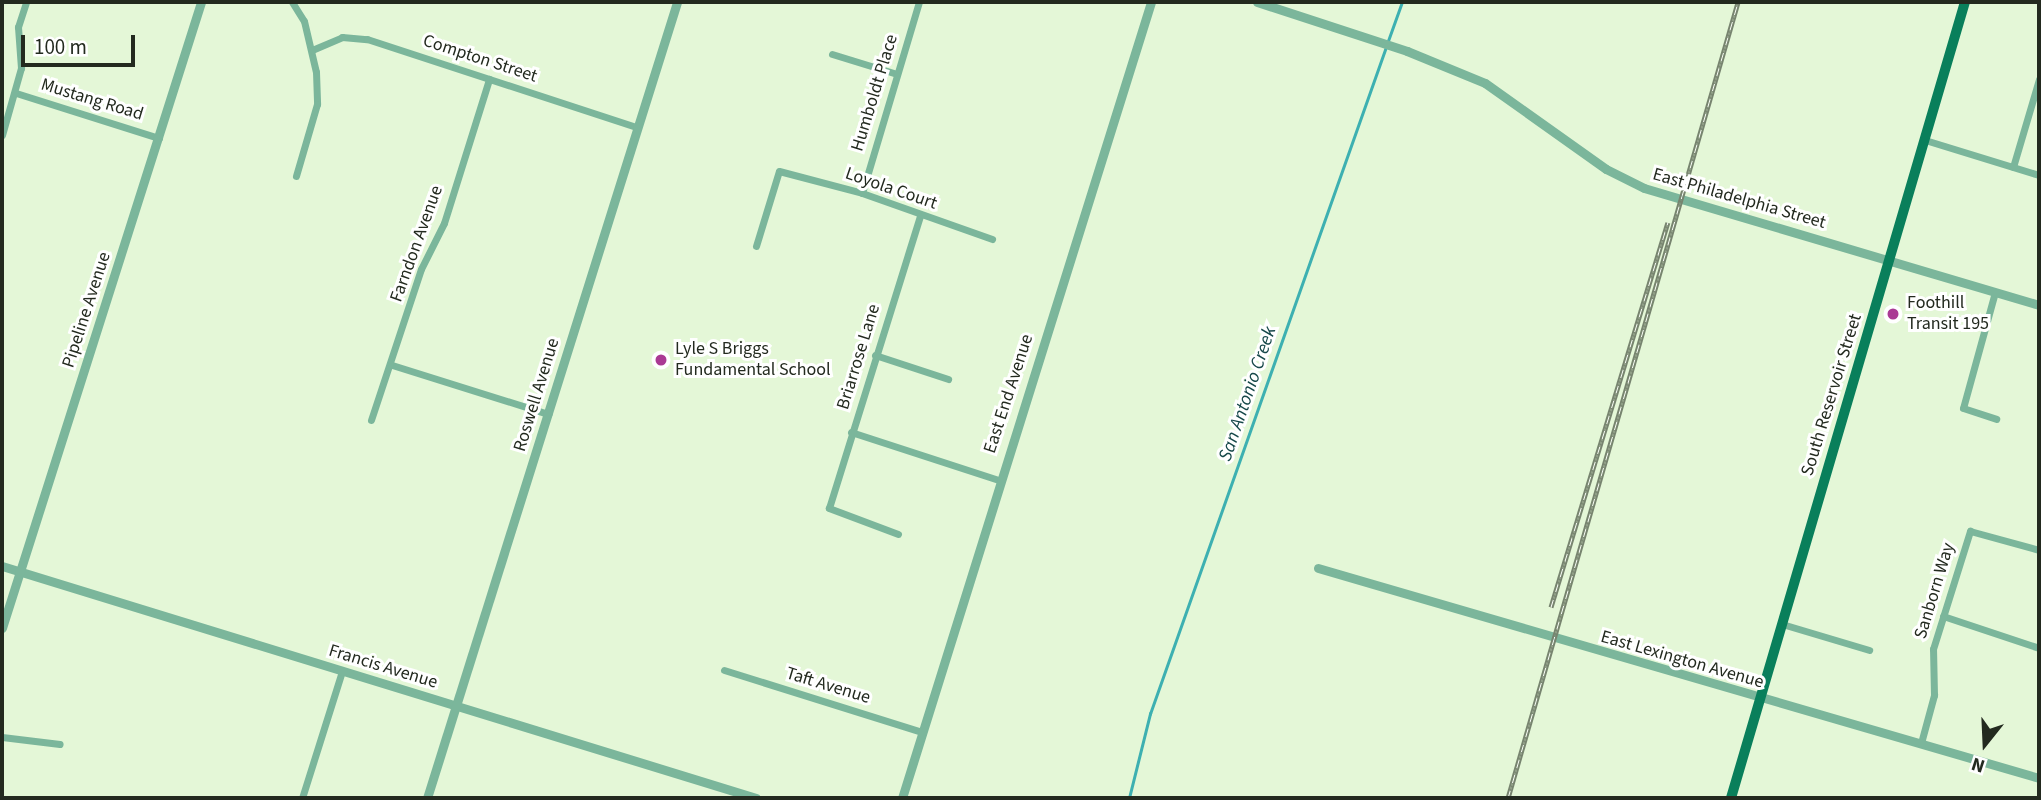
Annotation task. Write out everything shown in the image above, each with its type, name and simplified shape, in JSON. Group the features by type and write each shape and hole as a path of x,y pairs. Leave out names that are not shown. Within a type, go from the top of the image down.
{"main road":[{"name":"South Reservoir Street","path":"1731,798 1965,2"}],"street":[{"path":"2,135 21,68 18,27 26,2"},
{"name":"Pipeline Avenue","path":"2,628 201,2"},
{"path":"292,2 304,21 312,50 317,104 296,176"},
{"name":"Roswell Avenue","path":"427,798 677,2"},
{"name":"Humboldt Place","path":"862,193 919,2"},
{"name":"East End Avenue","path":"902,798 999,480 1152,2"},
{"name":"East Philadelphia Street","path":"1257,2 1407,51 1475,79 1518,103 1606,169 1644,188 2039,305"},
{"name":"Compton Street","path":"312,50 342,37 367,38 637,127"},
{"path":"832,54 897,74"},
{"name":"Farndon Avenue","path":"371,420 392,365 421,269 440,233 489,79"},
{"path":"2013,167 2039,79"},
{"name":"Mustang Road","path":"16,93 159,138"},
{"path":"1925,140 2039,175"},
{"name":"Loyola Court","path":"756,246 779,171 862,193 920,216 992,239"},
{"name":"Briarrose Lane","path":"898,534 829,508 920,216"},
{"path":"1995,292 1963,408 1996,419"},
{"path":"875,355 948,379"},
{"path":"392,365 548,414"},
{"path":"851,432 999,480"},
{"name":"Sanborn Way","path":"1921,743 1934,695 1933,649 1970,531 2039,550"},
{"name":"Francis Avenue","path":"2,566 755,798"},
{"name":"East Lexington Avenue","path":"1318,568 1759,699 2039,778"},
{"path":"1943,616 2039,648"},
{"path":"1782,624 1869,650"},
{"name":"Taft Avenue","path":"724,670 922,732"},
{"path":"302,798 342,671"},
{"path":"2,737 60,744"}],"waterway":[{"name":"San Antonio Creek","path":"1388,41 1402,2"},
{"name":"San Antonio Creek","path":"1129,798 1150,714 1386,47"}],"railway":[{"path":"1508,798 1738,2"},
{"path":"1551,607 1668,222"}],"place":[{"name":"Foothill Transit 195","path":"1893,314"},
{"name":"Lyle S Briggs Fundamental School","path":"661,360"}]}
